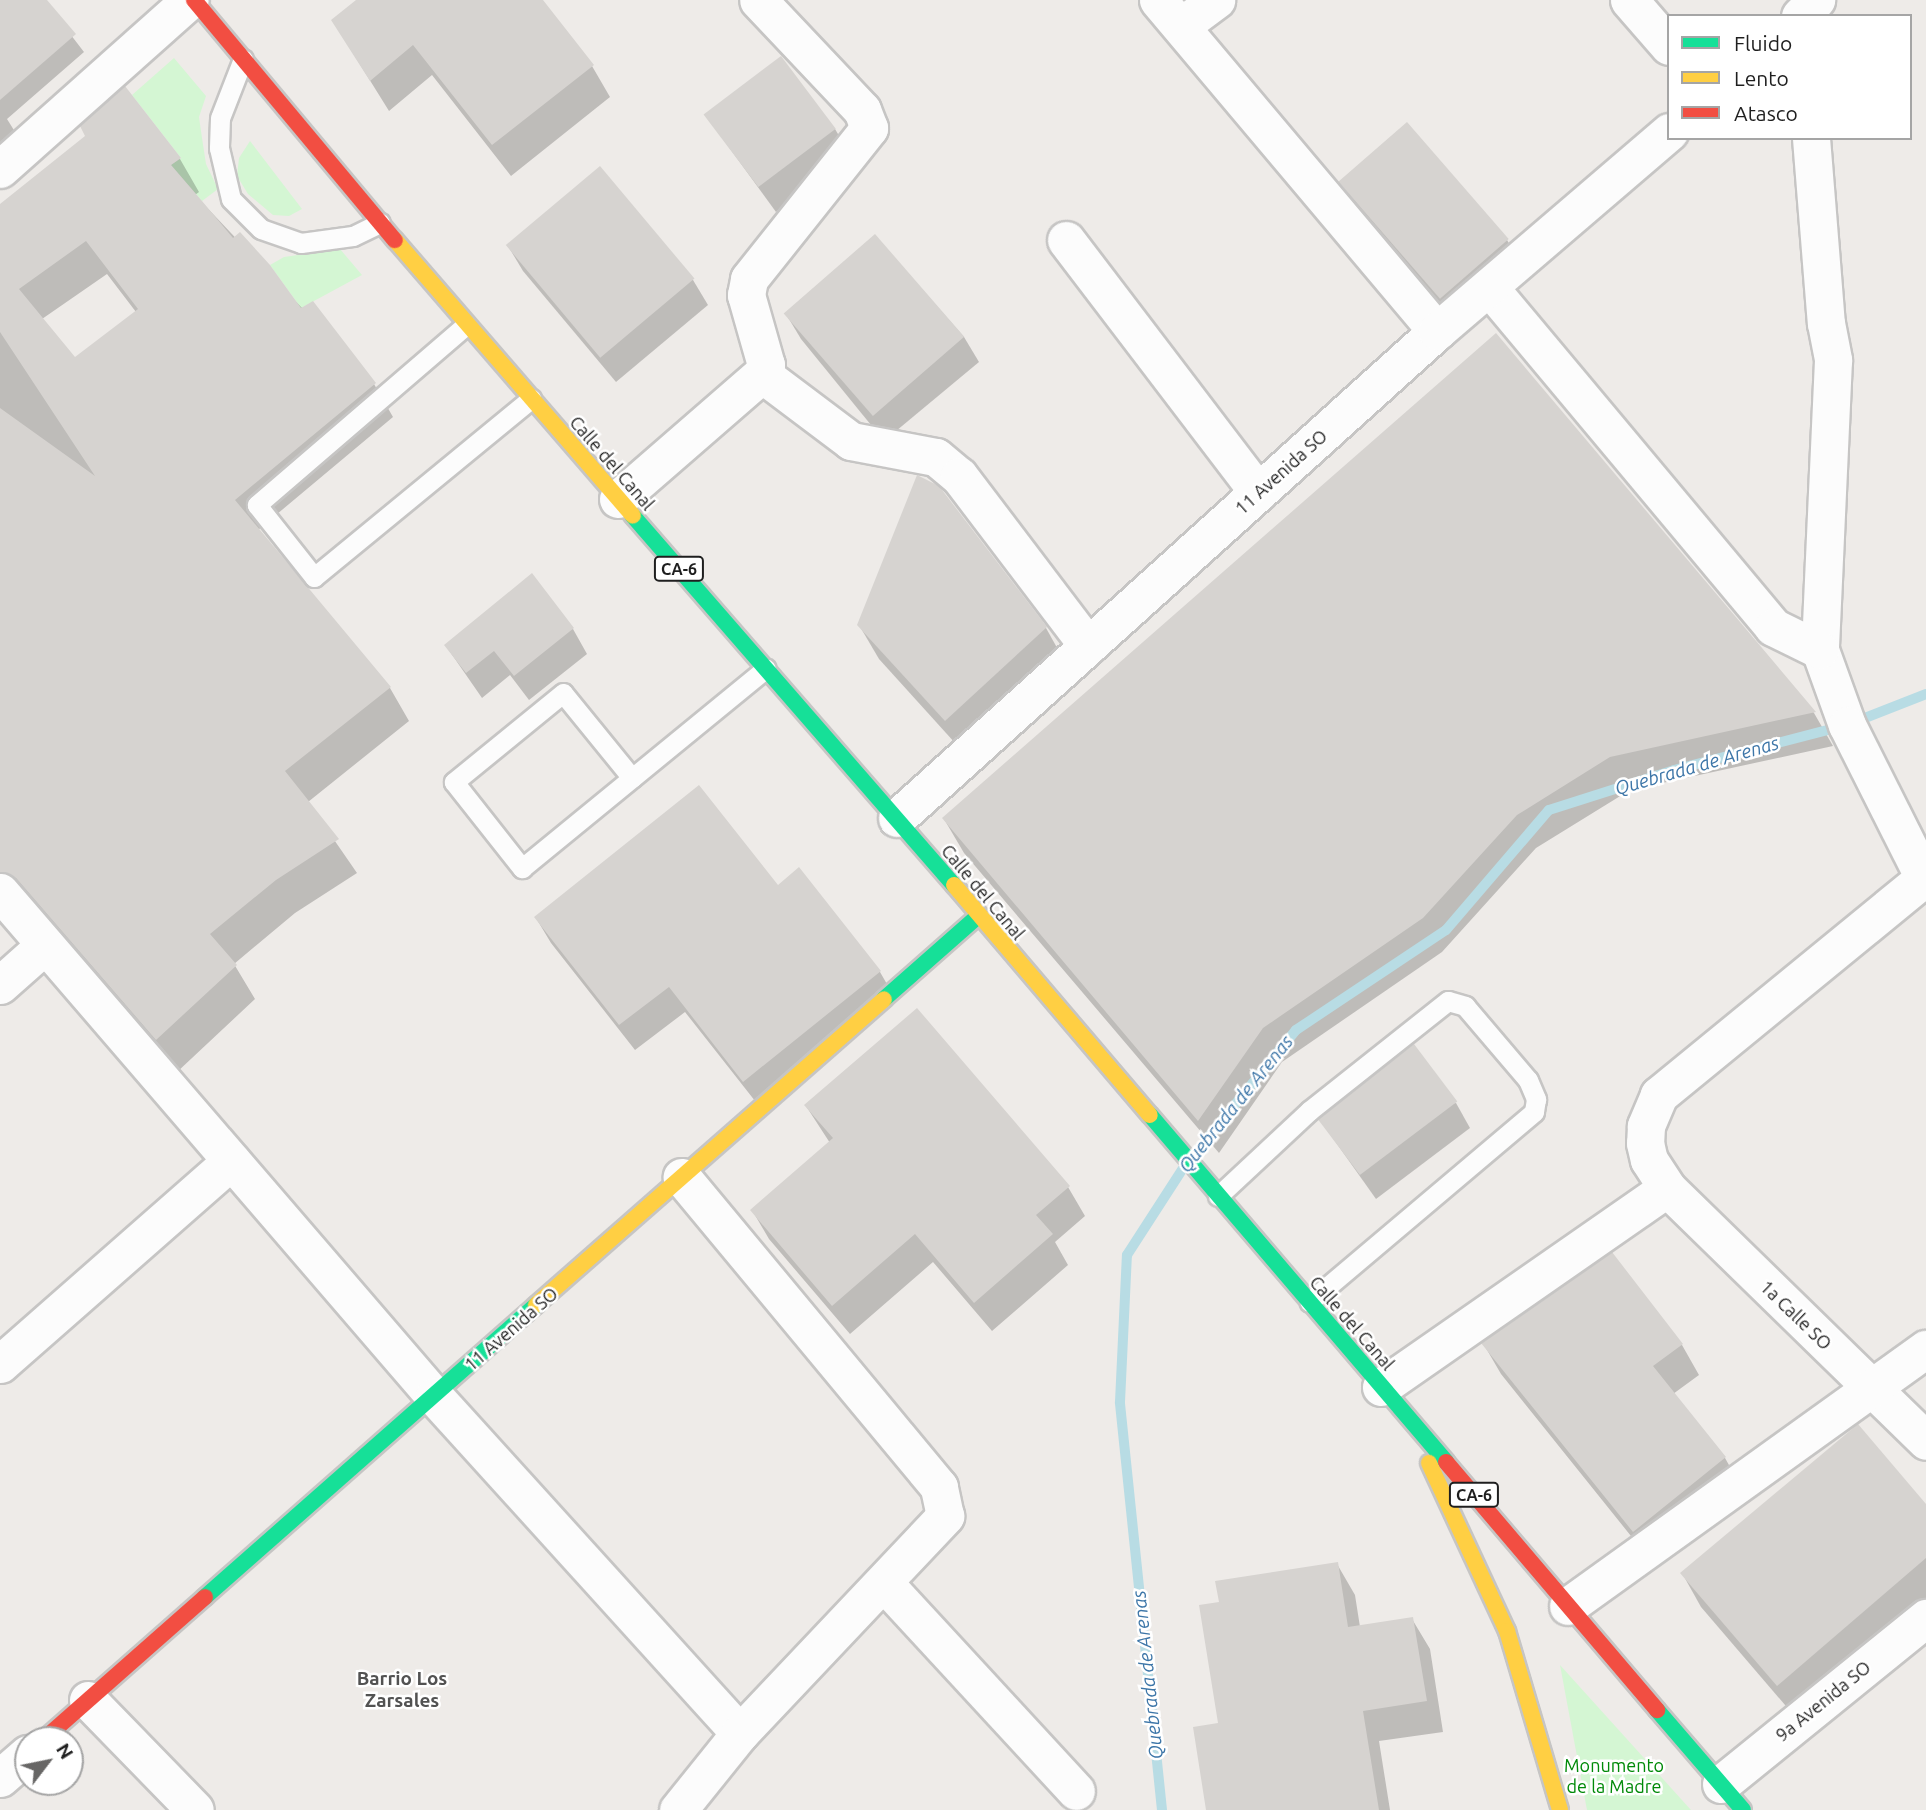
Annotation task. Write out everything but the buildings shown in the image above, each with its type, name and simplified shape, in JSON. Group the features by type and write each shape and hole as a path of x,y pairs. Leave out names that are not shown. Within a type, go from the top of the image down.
{"main road":[{"name":"Calle del Canal","path":"192,0 466,325 897,818 978,917 1732,1797"},
{"name":"11 Avenida SO","path":"59,1726 978,917"},
{"path":"1408,1418 1507,1631 1560,1810"}],"street":[{"path":"0,169 192,0"},
{"path":"618,499 762,374 766,365 746,295 749,279 869,128 862,110 758,0"},
{"path":"1216,0 1170,13 1437,331"},
{"path":"1629,0 1667,44"},
{"name":"11 Avenida SO","path":"897,818 1437,331 1667,134"},
{"path":"1811,140 1826,323 1833,360 1820,650 1847,725 1925,880"},
{"path":"1066,240 1258,492"},
{"path":"1489,287 1773,627 1820,650"},
{"path":"762,374 851,441 936,457 960,477 1088,646"},
{"name":"1a Calle SO","path":"1925,880 1659,1095 1646,1126 1645,1143 1652,1167 1667,1188 1926,1441"},
{"path":"0,892 434,1396 740,1733"},
{"path":"0,985 46,945"},
{"path":"0,1364 231,1161"},
{"path":"678,1810 740,1733 945,1516 939,1487 682,1177"},
{"path":"1381,1387 1667,1188"},
{"path":"1568,1606 1926,1349"},
{"path":"884,1583 1076,1791"},
{"name":"9a Avenida SO","path":"1732,1797 1926,1618"},
{"path":"88,1700 195,1810"},
{"path":"0,1778 14,1766"}],"lane":[{"path":"243,60 220,118 222,169 231,199 261,229 301,243 353,236 380,223"},
{"path":"466,325 257,505 314,576 531,399"},
{"path":"632,778 563,694 454,782 522,868 632,778 766,668"},
{"path":"1212,1188 1448,1001 1465,1006 1528,1080 1536,1099 1534,1112 1309,1303"}],"green space":[{"path":"174,58 206,96 199,117 206,164 218,189 202,201 171,165 181,158 132,95"},
{"path":"250,141 302,209 289,216 273,215 248,194 237,176 239,158"},
{"path":"340,249 362,275 301,308 270,265 284,257"},
{"name":"Monumento de la Madre","path":"1560,1665 1691,1810 1587,1810"}],"waterway":[{"name":"Quebrada de Arenas","path":"1194,1155 1296,1030 1446,930 1549,810 1674,770 1847,725 1926,694"},
{"name":"Quebrada de Arenas","path":"1162,1810 1120,1402 1127,1255 1184,1167"}],"traffic: fast":[{"path":"633,516 954,885"},
{"path":"884,999 977,917"},
{"path":"1150,1115 1446,1462"},
{"path":"205,1597 536,1305"},
{"path":"1657,1710 1743,1810"}],"traffic: slow":[{"path":"395,240 633,516"},
{"path":"954,885 1150,1115"},
{"path":"536,1305 884,999"},
{"path":"1429,1463 1507,1631 1560,1810"}],"traffic: jam":[{"path":"194,0 395,240"},
{"path":"1446,1462 1657,1710"},
{"path":"59,1726 205,1597"}],"district":[{"name":"Barrio Los Zarsales","path":"402,1690"}]}
